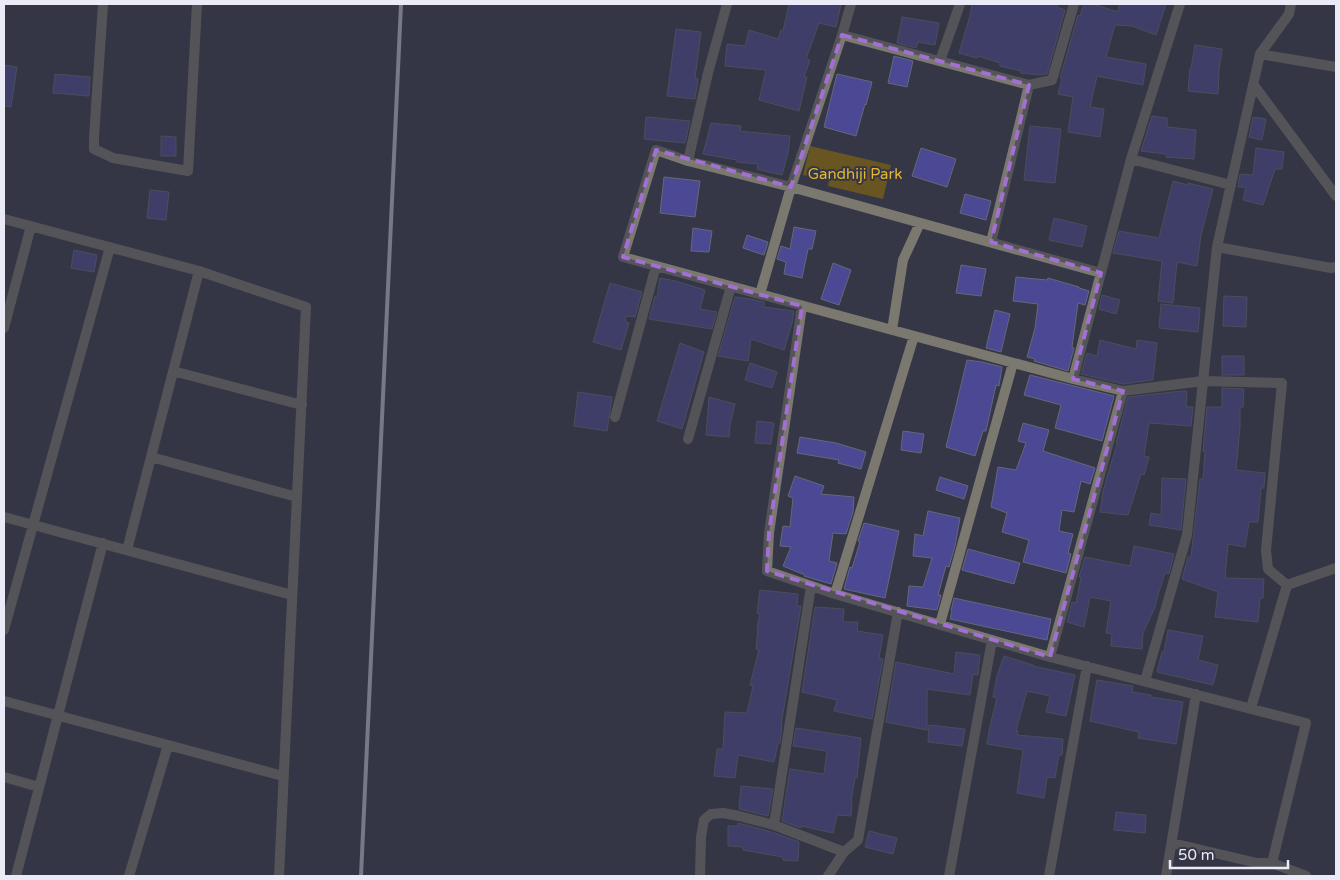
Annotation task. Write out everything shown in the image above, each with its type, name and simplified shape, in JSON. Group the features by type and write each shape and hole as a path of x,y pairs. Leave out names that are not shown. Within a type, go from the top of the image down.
{"street":[{"path":"103,4 94,149 113,158 188,171 197,4"},
{"path":"688,161 708,74 727,4"},
{"path":"760,294 791,187 851,4"},
{"path":"940,61 960,4"},
{"path":"842,35 1029,85 1052,80 1074,4"},
{"path":"1073,378 1131,159 1180,4"},
{"path":"1145,681 1187,535 1217,247 1260,54 1289,14 1291,4"},
{"path":"1260,54 1336,67"},
{"path":"1254,84 1336,196"},
{"path":"991,242 1029,85"},
{"path":"1101,273 791,187 688,161 656,150 623,257 1123,391 1203,381 1282,382 1266,550 1268,569 1287,585"},
{"path":"1131,159 1231,185"},
{"path":"4,219 198,271 306,308 279,876"},
{"path":"892,330 903,260 920,223"},
{"path":"4,328 31,226"},
{"path":"4,630 110,247"},
{"path":"1217,247 1331,268 1336,267"},
{"path":"615,417 656,266"},
{"path":"127,550 198,271"},
{"path":"688,439 730,286"},
{"path":"802,306 769,533 767,571 835,594 1050,657 1306,723 1272,862"},
{"path":"835,594 914,336"},
{"path":"940,624 1013,362"},
{"path":"173,370 302,405"},
{"path":"1050,657 1123,391"},
{"path":"151,457 297,497"},
{"path":"4,517 292,595"},
{"path":"16,876 103,543"},
{"path":"1287,585 1336,568"},
{"path":"1251,708 1287,585"},
{"path":"774,825 811,586"},
{"path":"828,876 844,852 858,840 898,612"},
{"path":"949,876 992,640"},
{"path":"1049,876 1088,666"},
{"path":"1166,876 1196,694"},
{"path":"4,701 283,776"},
{"path":"129,876 168,745"},
{"path":"4,777 39,787"},
{"path":"700,876 701,837 704,820 711,814 731,814 774,825 844,852"},
{"path":"1172,843 1257,863 1272,862 1306,876"}],"highlighted area":[{"path":"842,35 1029,85 991,242 1101,273 1073,379 1123,391 1050,657 767,571 769,533 802,306 623,257 656,150 791,187"}],"green space":[{"name":"Gandhiji Park","path":"810,146 891,165 883,199 828,186 829,181 803,175"}],"building":[{"path":"789,4 841,4 836,27 819,23 806,59 810,60 804,77 807,77 799,111 759,100 766,70 725,66 727,44 745,46 749,30 778,39 781,30 783,31"},
{"path":"972,4 1058,4 1057,7 1065,10 1047,74 1021,73 1021,71 1000,66 1000,63 978,56 977,58 959,53"},
{"path":"1084,4 1093,4 1118,12 1119,4 1166,4 1156,35 1132,26 1115,25 1106,57 1146,64 1143,85 1097,76 1090,107 1104,109 1100,137 1068,132 1073,97 1058,94 1062,79 1060,78 1078,15 1080,16"},
{"path":"902,17 939,23 935,45 918,42 916,48 897,43"},
{"path":"676,29 701,32 695,78 698,79 695,99 667,96"},
{"path":"1195,45 1222,49 1218,94 1188,91"},
{"path":"894,56 913,61 907,87 888,83"},
{"path":"4,65 17,67 11,107 4,106"},
{"path":"55,74 90,77 89,96 53,93"},
{"path":"837,74 872,82 856,136 824,127"},
{"path":"1152,116 1167,118 1167,127 1196,130 1194,159 1166,157 1166,154 1141,151"},
{"path":"646,117 690,121 685,143 644,139"},
{"path":"1253,117 1266,119 1262,140 1249,137"},
{"path":"711,123 741,126 740,131 790,136 782,175 757,169 758,164 737,162 737,160 703,154"},
{"path":"1030,126 1061,129 1055,183 1024,180"},
{"path":"161,136 176,137 176,156 161,156"},
{"path":"921,148 956,159 947,187 912,176"},
{"path":"1256,148 1284,152 1282,169 1275,169 1263,205 1243,200 1246,187 1238,187 1240,174 1253,175"},
{"path":"664,177 700,181 695,217 660,213"},
{"path":"1173,181 1213,189 1201,235 1197,266 1177,262 1173,303 1158,301 1162,261 1113,253 1119,231 1159,238"},
{"path":"150,190 169,192 166,220 147,218"},
{"path":"965,194 991,201 986,220 960,213"},
{"path":"1054,218 1087,226 1082,247 1049,240"},
{"path":"794,227 816,231 812,249 808,249 802,278 784,274 786,262 777,259 781,246 790,249"},
{"path":"693,228 712,231 709,252 691,251"},
{"path":"747,235 768,242 764,255 743,248"},
{"path":"74,250 97,255 94,272 71,268"},
{"path":"833,263 851,270 839,305 821,299"},
{"path":"961,265 986,269 981,296 956,293"},
{"path":"1016,277 1047,280 1048,278 1089,291 1085,305 1078,303 1072,347 1074,348 1068,371 1034,361 1035,359 1027,357 1035,328 1038,304 1013,301"},
{"path":"660,278 705,290 700,309 717,312 712,329 649,319 655,296 657,297"},
{"path":"610,283 642,292 635,317 626,316 625,321 629,323 621,350 593,342"},
{"path":"1102,295 1120,300 1116,314 1099,309"},
{"path":"1224,296 1247,297 1246,327 1223,326"},
{"path":"735,297 764,302 764,307 794,311 784,350 751,339 748,361 718,356"},
{"path":"1161,304 1200,308 1198,332 1159,328"},
{"path":"995,310 1010,314 1001,352 986,348"},
{"path":"1100,340 1136,349 1137,340 1157,343 1153,380 1123,384 1081,374 1087,353 1097,356"},
{"path":"680,343 704,352 682,429 657,421"},
{"path":"1222,356 1244,356 1244,375 1222,375"},
{"path":"967,360 1002,367 999,386 996,385 986,431 983,431 975,456 946,447"},
{"path":"750,363 777,372 772,388 745,380"},
{"path":"1030,375 1114,396 1102,441 1055,428 1061,405 1024,395"},
{"path":"1222,388 1244,389 1243,407 1240,407 1236,470 1265,473 1264,488 1261,488 1258,522 1249,522 1245,547 1228,544 1225,578 1264,579 1263,598 1260,598 1258,622 1215,617 1218,592 1182,579 1188,557 1191,557 1200,479 1203,479 1205,451 1203,451 1207,407 1222,407"},
{"path":"1187,391 1186,407 1193,407 1191,426 1149,423 1144,456 1149,457 1144,475 1141,474 1128,515 1100,512 1103,491 1128,397"},
{"path":"578,392 612,397 607,431 574,426"},
{"path":"709,397 735,404 729,437 706,435"},
{"path":"757,421 774,423 771,444 755,443"},
{"path":"1023,423 1049,430 1043,451 1095,468 1090,484 1081,481 1074,512 1062,510 1059,531 1073,534 1068,553 1071,554 1066,573 1023,562 1029,540 1002,532 1007,513 991,507 998,467 1016,470 1026,443 1018,441"},
{"path":"903,431 924,434 921,453 901,450"},
{"path":"800,437 836,443 866,452 861,469 838,463 839,460 797,453"},
{"path":"795,476 824,486 821,494 854,497 853,512 846,534 833,533 829,561 837,563 831,584 804,576 783,566 791,547 780,546 783,526 790,527 793,498 788,496"},
{"path":"940,477 968,486 964,499 936,490"},
{"path":"1162,478 1186,479 1181,530 1149,525 1151,513 1161,515"},
{"path":"928,511 960,518 949,567 946,566 938,595 941,595 937,610 907,606 909,586 923,587 932,558 913,556 915,534 923,536"},
{"path":"864,523 899,531 885,598 844,589 860,542 858,541"},
{"path":"1134,546 1174,554 1169,574 1165,573 1155,607 1143,633 1142,649 1111,646 1112,634 1106,633 1111,601 1090,597 1084,627 1067,622 1072,602 1076,603 1081,578 1079,577 1085,557 1130,566"},
{"path":"968,549 1020,563 1014,584 962,570"},
{"path":"760,590 798,594 797,606 801,606 781,725 780,743 778,743 774,762 738,755 735,778 714,776 717,749 723,749 725,712 747,713 753,686 750,685 759,650 756,649 760,614 757,613"},
{"path":"954,598 1051,619 1047,640 950,619"},
{"path":"815,607 844,609 843,622 858,622 857,631 883,635 879,658 883,659 872,719 834,711 837,700 802,692"},
{"path":"1168,630 1203,636 1198,660 1218,665 1213,685 1157,672 1162,652 1164,652"},
{"path":"956,652 980,655 978,675 973,674 970,695 927,689 927,730 886,722 896,662 954,674"},
{"path":"1004,656 1033,666 1075,675 1066,716 1046,712 1050,696 1027,691 1016,731 1018,731 1017,735 1063,739 1062,755 1059,755 1055,778 1047,777 1044,798 1017,793 1023,750 987,744 997,698 993,697 997,676"},
{"path":"1097,680 1133,686 1132,692 1183,702 1176,744 1138,738 1139,732 1090,721"},
{"path":"929,725 965,729 962,746 928,742"},
{"path":"796,728 861,738 857,778 855,777 851,801 851,816 837,815 833,833 801,826 801,828 782,821 790,769 824,774 827,751 793,746"},
{"path":"741,786 773,789 768,816 739,809"},
{"path":"1116,812 1146,815 1145,833 1114,830"},
{"path":"738,823 772,832 799,842 798,861 783,860 783,857 743,850 743,847 728,846 728,826 738,826"},
{"path":"869,831 897,838 893,854 865,847"}],"railway":[{"path":"361,876 401,4"}]}
